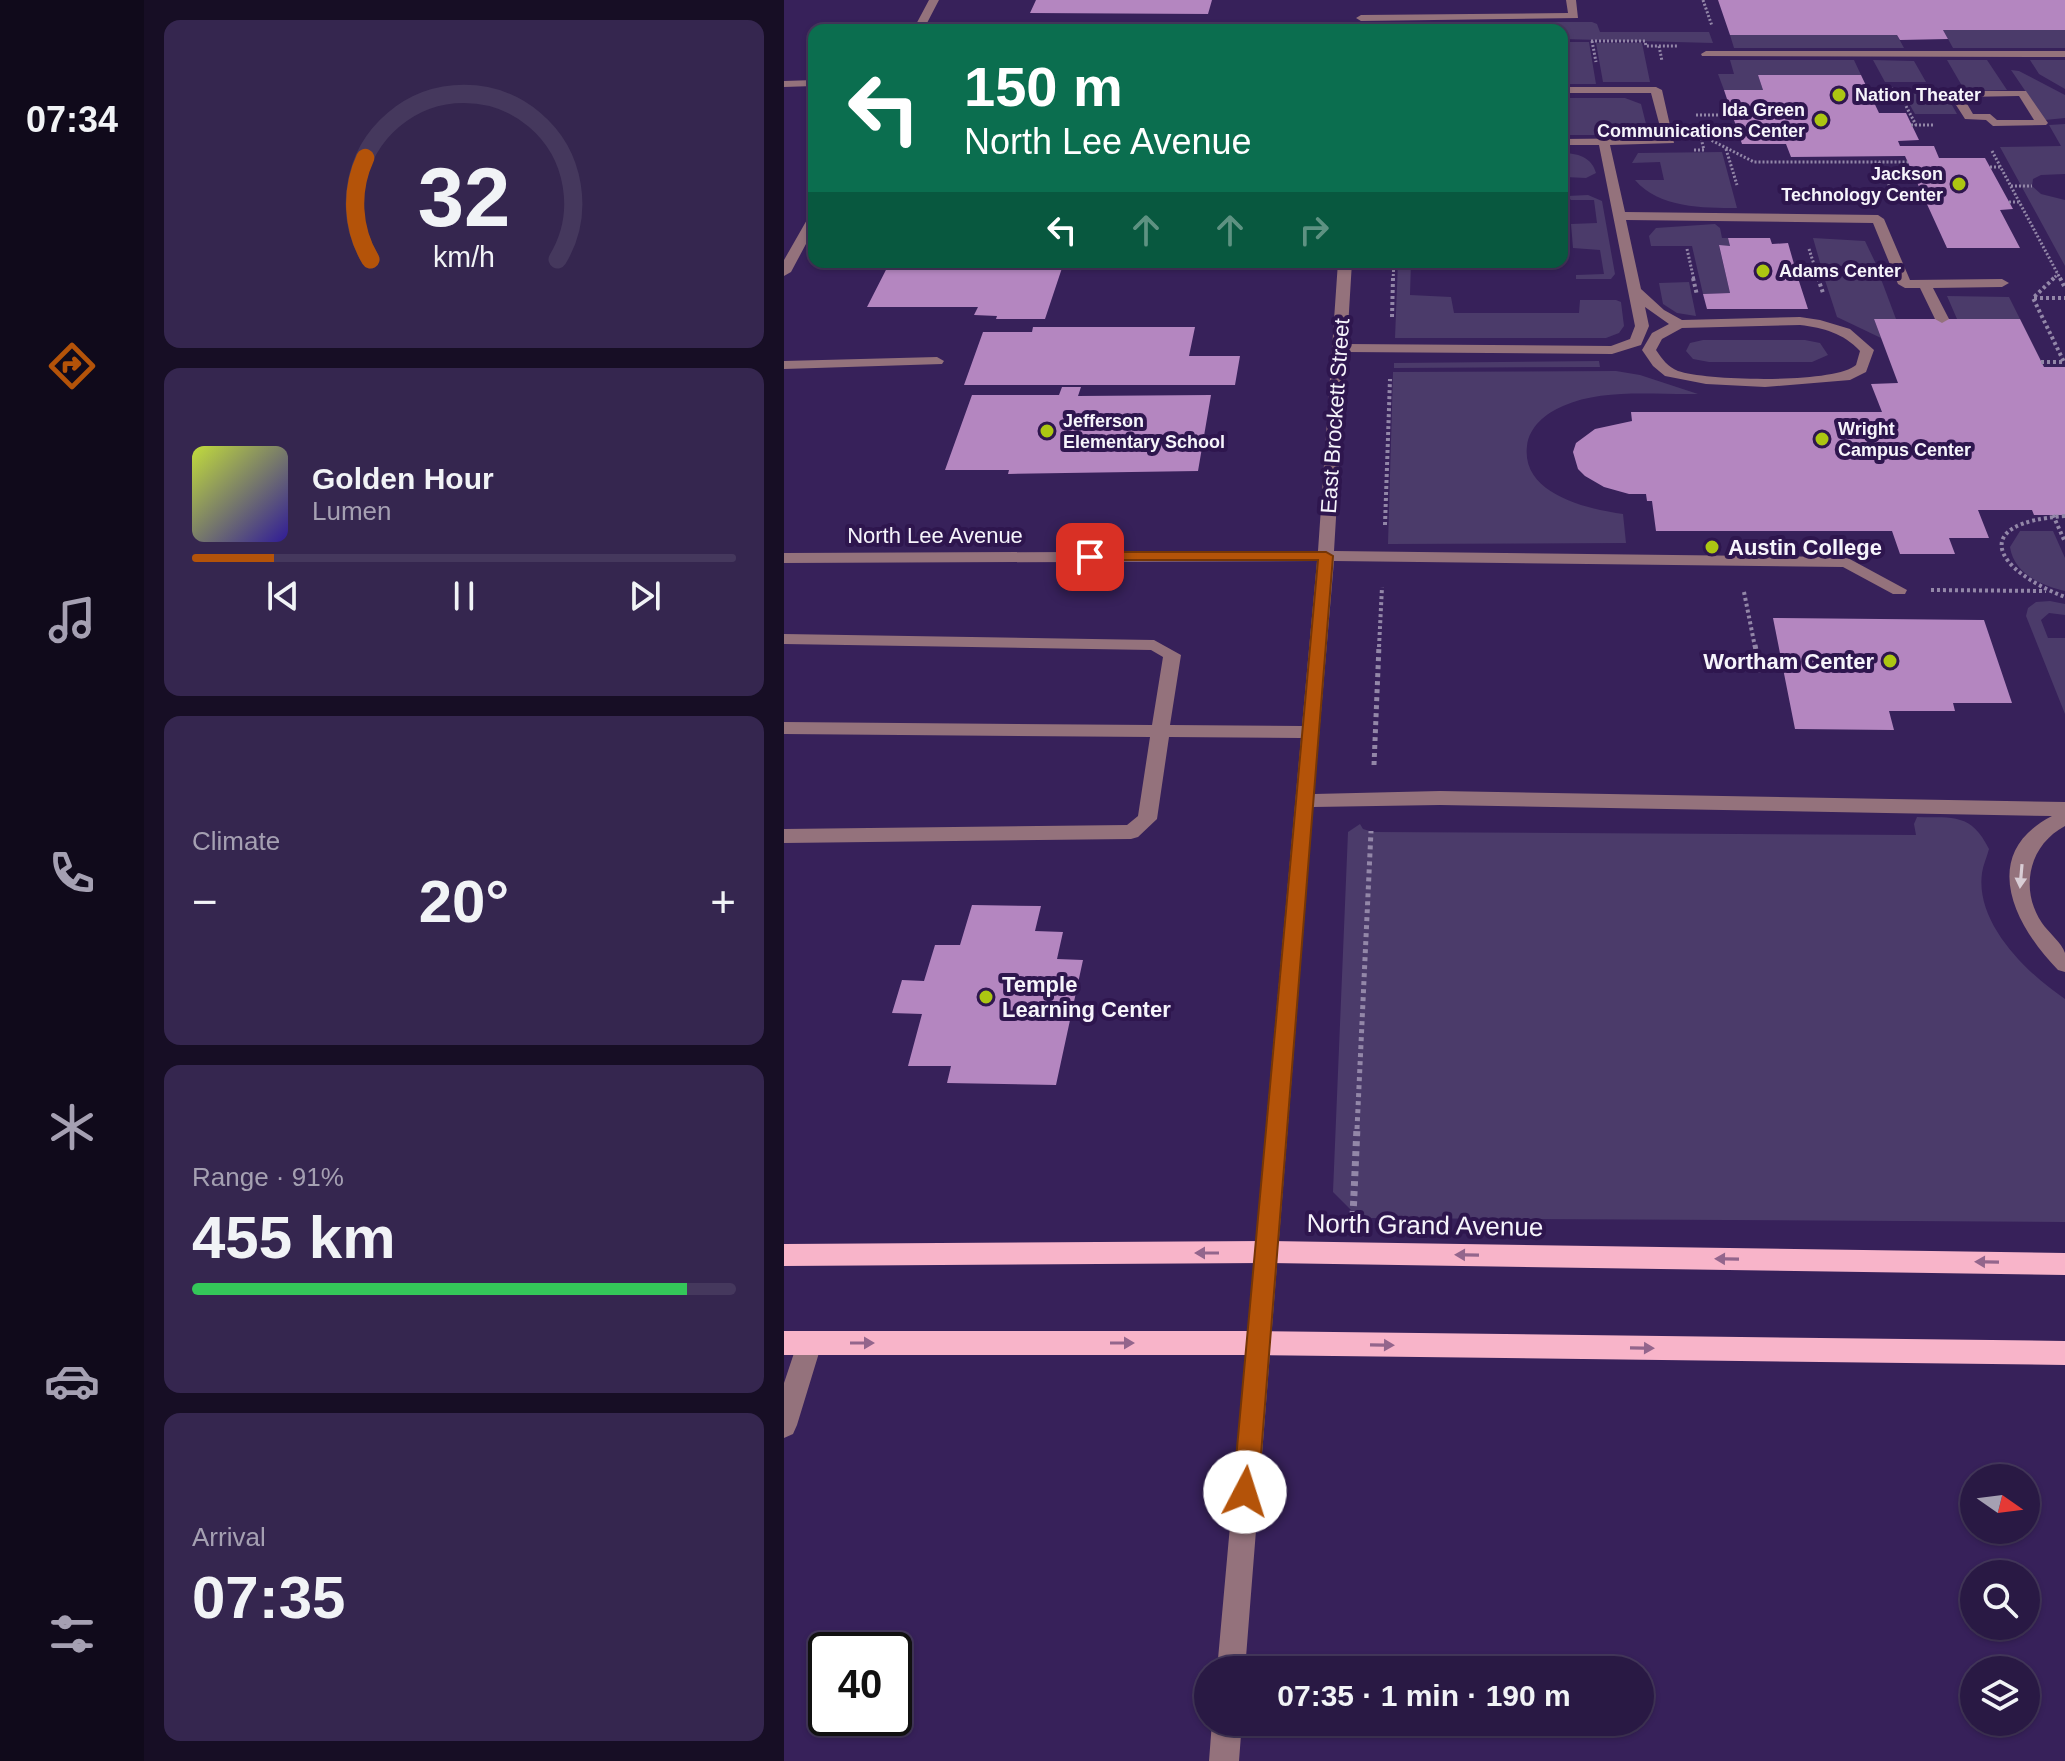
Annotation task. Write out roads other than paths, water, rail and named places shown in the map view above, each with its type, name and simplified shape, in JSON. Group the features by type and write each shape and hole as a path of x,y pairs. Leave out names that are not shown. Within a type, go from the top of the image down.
{"main road":[{"name":"North Grand Avenue","path":"784,1255 1264,1252 2065,1264"},
{"path":"796,1343 1257,1343 2065,1353"}],"street":[{"path":"921,24 934,0"},
{"path":"1171,24 1574,16 1571,0"},
{"path":"1706,54 2065,54"},
{"path":"784,84 808,83"},
{"path":"1568,90 1656,90 1670,141 1568,142"},
{"path":"2022,93 2042,123 1993,123 1990,117 1969,117 1955,94 2022,93"},
{"path":"1604,142 1642,326 1636,342 1612,350"},
{"path":"1619,216 1878,219 1905,284 2002,283"},
{"path":"784,272 808,229"},
{"name":"East Brockett Street","path":"1232,1656 1264,1252 1326,556 1345,268"},
{"path":"1925,284 1942,319"},
{"path":"1635,291 1659,313 1680,324"},
{"path":"1822,323 1856,337 1867,350 1866,362 1857,373 1841,379 1692,379 1670,373 1656,362 1649,350 1652,339 1663,330 1680,324 1822,323"},
{"path":"1340,348 1612,350 1656,362"},
{"path":"784,365 937,361"},
{"name":"North Lee Avenue","path":"784,558 1326,556 1846,562 1899,590"},
{"path":"784,639 1154,645 1172,655 1147,819 1131,832 784,836"},
{"path":"784,728 1310,732"},
{"path":"1305,801 2065,809"},
{"path":"2065,818 2055,821 2031,842 2019,870 2020,902 2039,939 2065,964"},
{"path":"784,1425 796,1343"},
{"path":"1224,1761 1226,1736"}],"place":[{"name":"Nation Theater","path":"1839,95"},
{"name":"Ida Green Communications Center","path":"1821,120"},
{"name":"Jackson Technology Center","path":"1959,184"},
{"name":"Adams Center","path":"1763,271"},
{"name":"Jefferson Elementary School","path":"1047,431"},
{"name":"Wright Campus Center","path":"1822,439"},
{"name":"Austin College","path":"1712,547"},
{"name":"Wortham Center","path":"1890,661"},
{"name":"Temple Learning Center","path":"986,997"}]}
